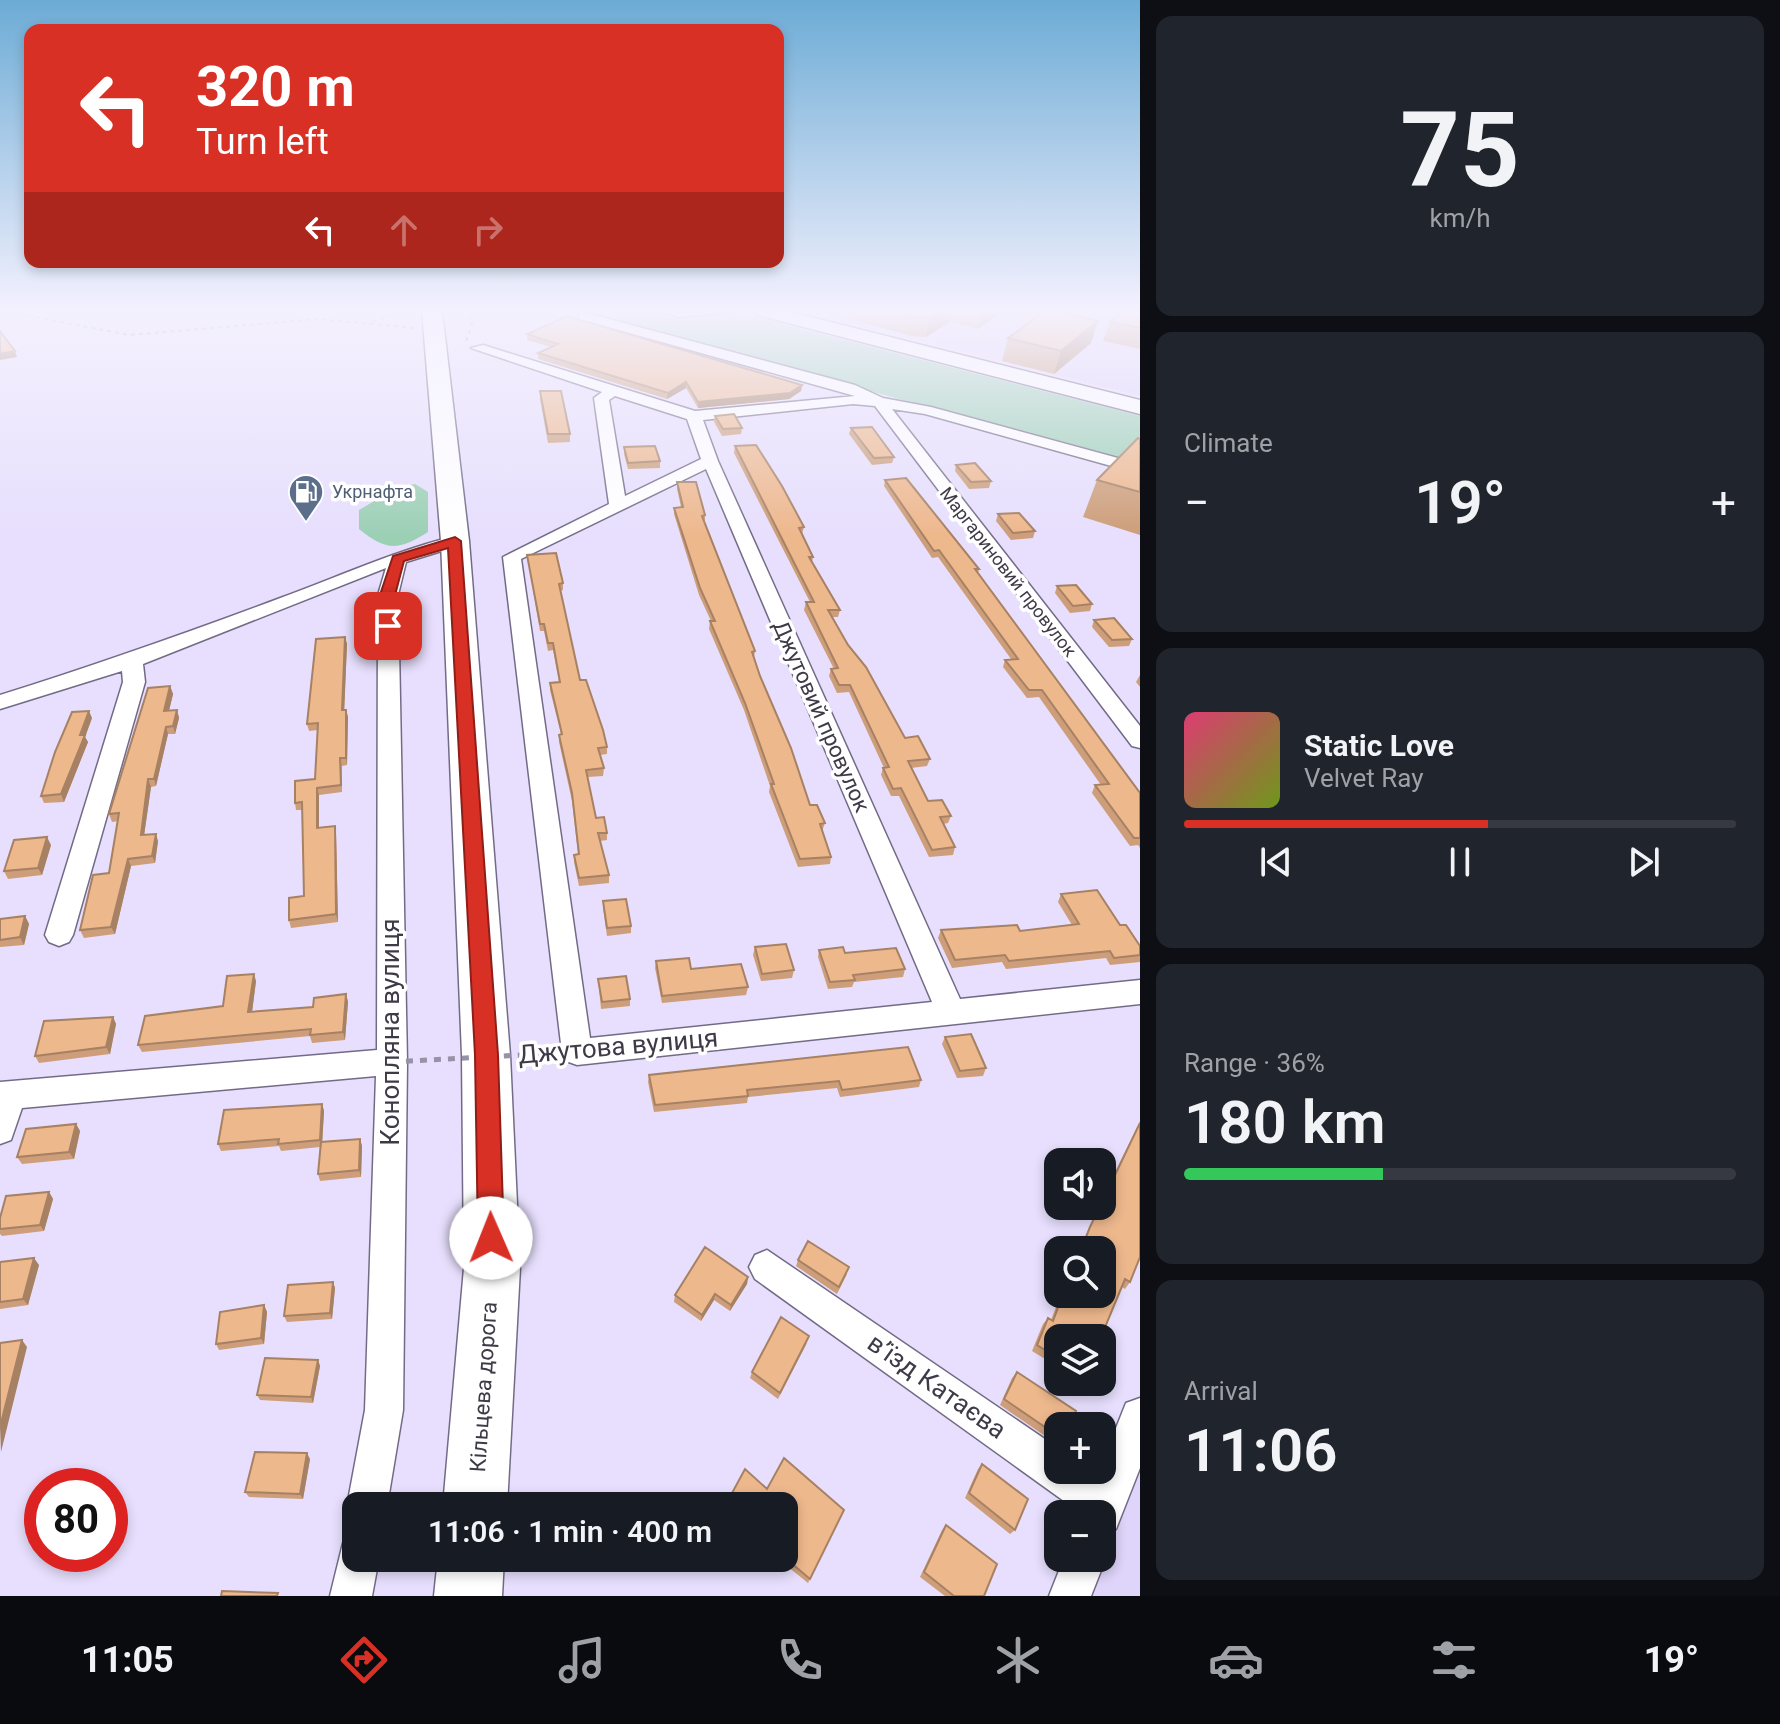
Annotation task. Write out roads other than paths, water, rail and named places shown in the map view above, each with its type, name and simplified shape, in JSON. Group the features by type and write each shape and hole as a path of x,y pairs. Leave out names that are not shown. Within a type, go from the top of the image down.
{"highway":[{"name":"Кільцева дорога","path":"440,385 455,541 486,1055 492,1268 476,1492"},
{"path":"468,1596 470,1572"}],"main road":[{"path":"1056,385 1140,407"}],"street":[{"path":"596,385 694,416 853,400 879,402 926,410 1140,469"},
{"path":"841,385 879,402"},
{"path":"613,391 601,398 618,508 710,461"},
{"name":"Маргариновий провулок","path":"879,402 1140,741"},
{"name":"Джутовий провулок","path":"694,416 710,461 952,1014"},
{"name":"Джутова вулиця","path":"618,508 512,557 577,1052 1140,992"},
{"path":"0,702 132,661 398,559 455,541"},
{"name":"Конопляна вулиця","path":"369,1492 384,1410 392,1062 388,595 398,559"},
{"path":"59,935 134,682 132,661"},
{"path":"0,1130 5,1096 392,1062"},
{"name":"в’їзд Катаєва","path":"767,1267 1089,1500"},
{"path":"1108,1500 1140,1417"},
{"path":"351,1596 355,1572"},
{"path":"1070,1596 1079,1572"}],"place":[{"name":"Укрнафта","path":"306,523"}]}
